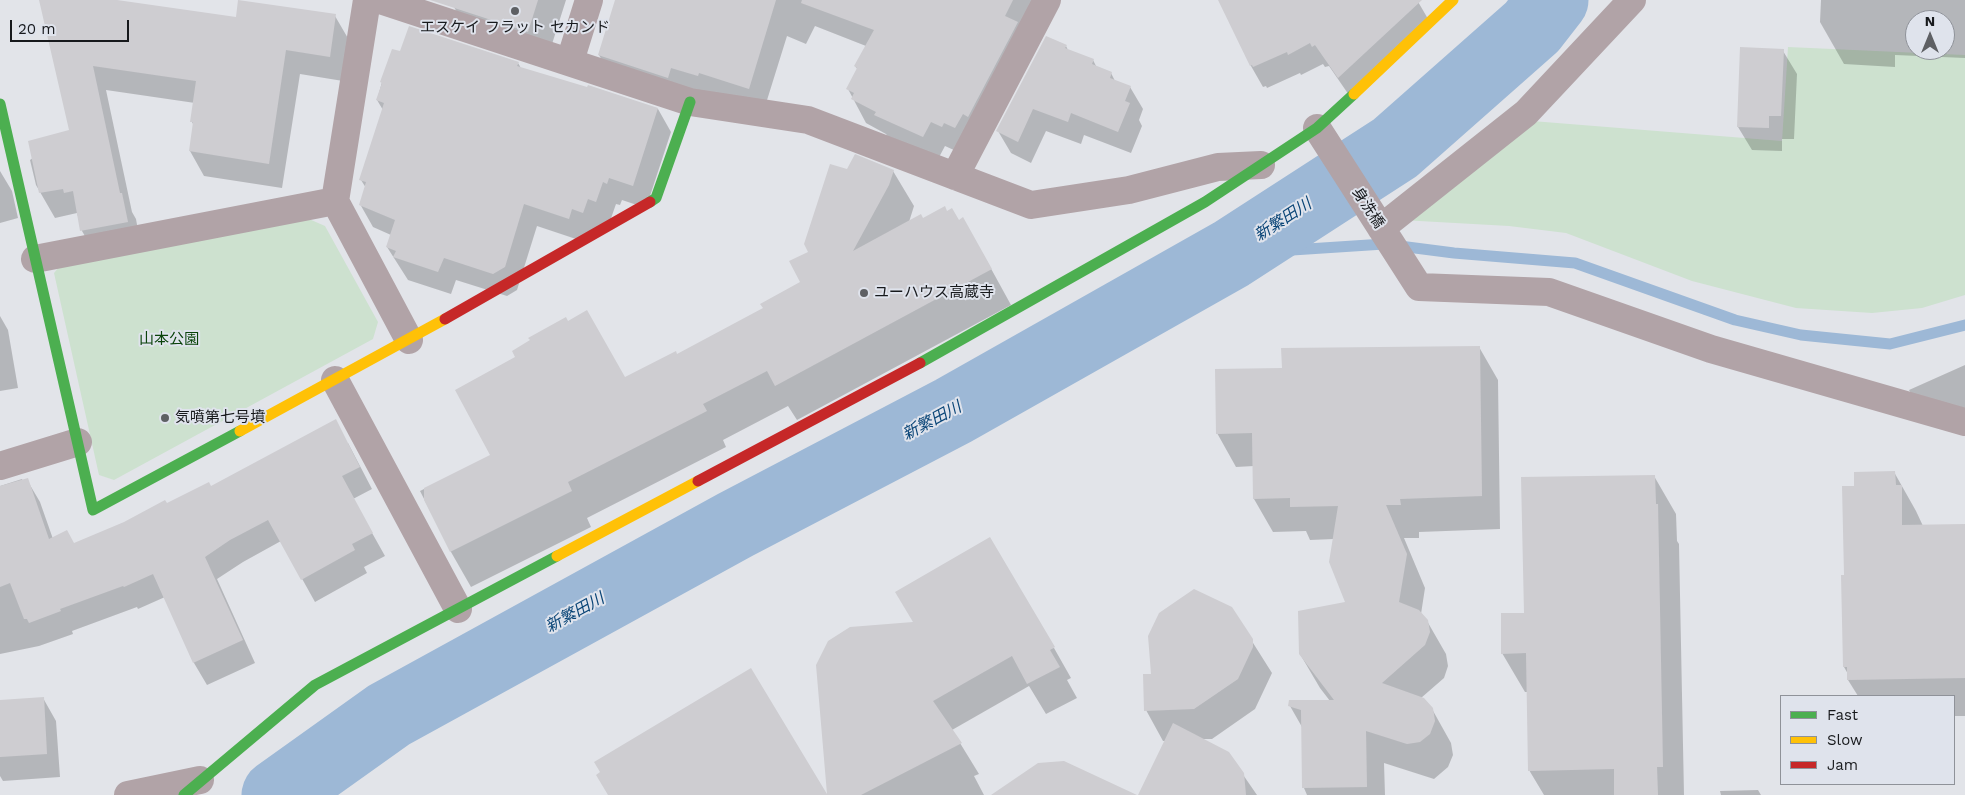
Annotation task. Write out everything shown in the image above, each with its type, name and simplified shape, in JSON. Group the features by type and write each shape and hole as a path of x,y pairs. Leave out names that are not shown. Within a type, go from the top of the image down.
{"street":[{"path":"367,0 335,201 409,340"},
{"path":"380,0 690,102 808,120 1031,205 1129,190 1218,166 1261,164"},
{"path":"570,61 589,0"},
{"path":"955,176 1047,0"},
{"path":"128,795 192,787 315,685 945,350 1205,202 1317,128 1453,0"},
{"path":"1381,228 1526,112 1632,0"},
{"path":"0,104 93,510 409,340 656,198 690,102"},
{"name":"身洗橋","path":"1317,128 1418,287 1549,292 1711,349 1965,422"},
{"path":"35,259 335,201"},
{"path":"335,380 458,609"},
{"path":"0,466 78,442"}],"green space":[{"path":"1788,47 1905,52 1905,60 1955,60 1955,55 1965,55 1965,295 1922,308 1872,313 1796,308 1692,281 1566,233 1509,226 1401,220 1532,121 1782,141"},
{"name":"山本公園","path":"309,219 325,226 378,322 373,339 114,480 99,475 54,273 65,260"}],"building":[{"path":"39,0 117,0 236,17 238,0 336,14 330,57 286,50 269,164 189,151 193,122 190,122 196,81 93,66 128,222 80,231 73,191 64,193 63,189 39,193 28,141 69,130"},
{"path":"430,0 538,0 528,32"},
{"path":"615,0 776,0 749,89 699,73 698,76 671,68 668,78 598,55"},
{"path":"802,0 1013,0 1005,16 1018,22 968,117 963,114 955,128 944,123 942,127 931,122 923,137 874,115 876,112 851,99 854,93 846,89 857,68 854,66 874,30 801,3"},
{"path":"1218,0 1422,0 1338,78 1315,45 1312,47 1310,43 1288,55 1287,52 1253,67 1252,65 1250,66"},
{"path":"409,26 519,62 517,66 587,87 588,85 658,108 633,186 609,178 607,184 603,182 596,202 588,199 583,213 572,209 569,219 524,204 505,267 493,274 444,258 438,272 393,257 396,251 386,247 395,220 359,205 366,182 359,180 384,103 376,100 382,83 380,82 392,49 400,51"},
{"path":"1046,36 1067,45 1065,48 1094,59 1092,64 1112,72 1110,78 1131,86 1125,101 1130,103 1118,132 1071,113 1068,122 1033,109 1018,142 996,131"},
{"path":"1740,47 1784,49 1781,116 1769,116 1769,128 1737,127"},
{"path":"855,154 894,170 889,185 853,251 921,214 923,218 945,206 947,211 952,208 959,220 963,217 992,269 775,386 767,371 703,404 707,411 568,482 572,491 450,552 424,500 424,488 490,455 455,390 515,357 512,351 530,340 528,338 566,317 568,321 587,310 625,377 676,351 677,354 763,308 760,304 800,282 789,261 808,252 804,244 830,164 847,169"},
{"path":"1480,346 1482,496 1400,499 1401,505 1386,505 1407,554 1399,602 1419,610 1428,620 1430,632 1425,645 1382,683 1424,698 1433,708 1435,721 1430,734 1420,742 1407,744 1366,731 1367,787 1302,788 1301,710 1288,706 1289,700 1334,700 1299,654 1298,611 1345,602 1329,562 1338,506 1290,507 1290,498 1253,499 1252,433 1216,434 1215,369 1282,368 1281,348"},
{"path":"336,419 360,467 342,476 373,533 352,544 355,550 301,580 268,520 230,540 205,557 243,640 193,663 153,574 124,587 60,609 61,611 29,623 27,619 24,619 10,583 0,587 0,486 28,478 49,539 67,530 74,543 124,522 165,500 167,503 209,482 211,486"},
{"path":"1895,471 1896,485 1902,485 1902,525 1965,524 1965,678 1847,680 1847,667 1843,667 1841,575 1844,575 1842,486 1854,486 1854,472"},
{"path":"1655,475 1656,504 1658,504 1663,767 1657,767 1658,795 1614,795 1614,769 1528,771 1526,653 1501,654 1501,613 1524,613 1521,477"},
{"path":"990,537 1055,647 1050,650 1060,667 1027,684 1012,656 933,701 962,743 861,795 608,795 596,775 600,772 594,762 751,668 827,794 816,665 828,641 850,627 913,622 895,592"},
{"path":"1194,589 1232,607 1253,639 1253,647 1238,679 1194,709 1144,711 1143,674 1151,674 1148,636 1159,613"},
{"path":"44,697 47,754 0,757 0,700"},
{"path":"1173,723 1229,752 1244,773 1246,795 1138,795"},
{"path":"1064,761 1137,795 991,795 1038,763"}],"waterway":[{"name":"新繁田川","path":"277,795 389,715 735,525 953,411 1231,254 1395,148 1532,27 1553,0"},
{"path":"1231,254 1384,244 1454,253 1575,263 1735,320 1801,335 1890,344 1965,325"}],"traffic: fast":[{"path":"920,363 1205,202 1317,128 1354,94"},
{"path":"650,202 656,198 690,102"},
{"path":"0,104 93,510 240,431"},
{"path":"184,795 315,685 557,556"}],"traffic: slow":[{"path":"1354,94 1453,0"},
{"path":"240,431 445,319"},
{"path":"557,556 698,481"}],"traffic: jam":[{"path":"445,319 650,202"},
{"path":"698,481 920,363"}],"place":[{"name":"エスケイ フラット セカンド","path":"515,11"},
{"name":"ユーハウス高蔵寺","path":"864,293"},
{"name":"気噴第七号墳","path":"165,418"}]}
